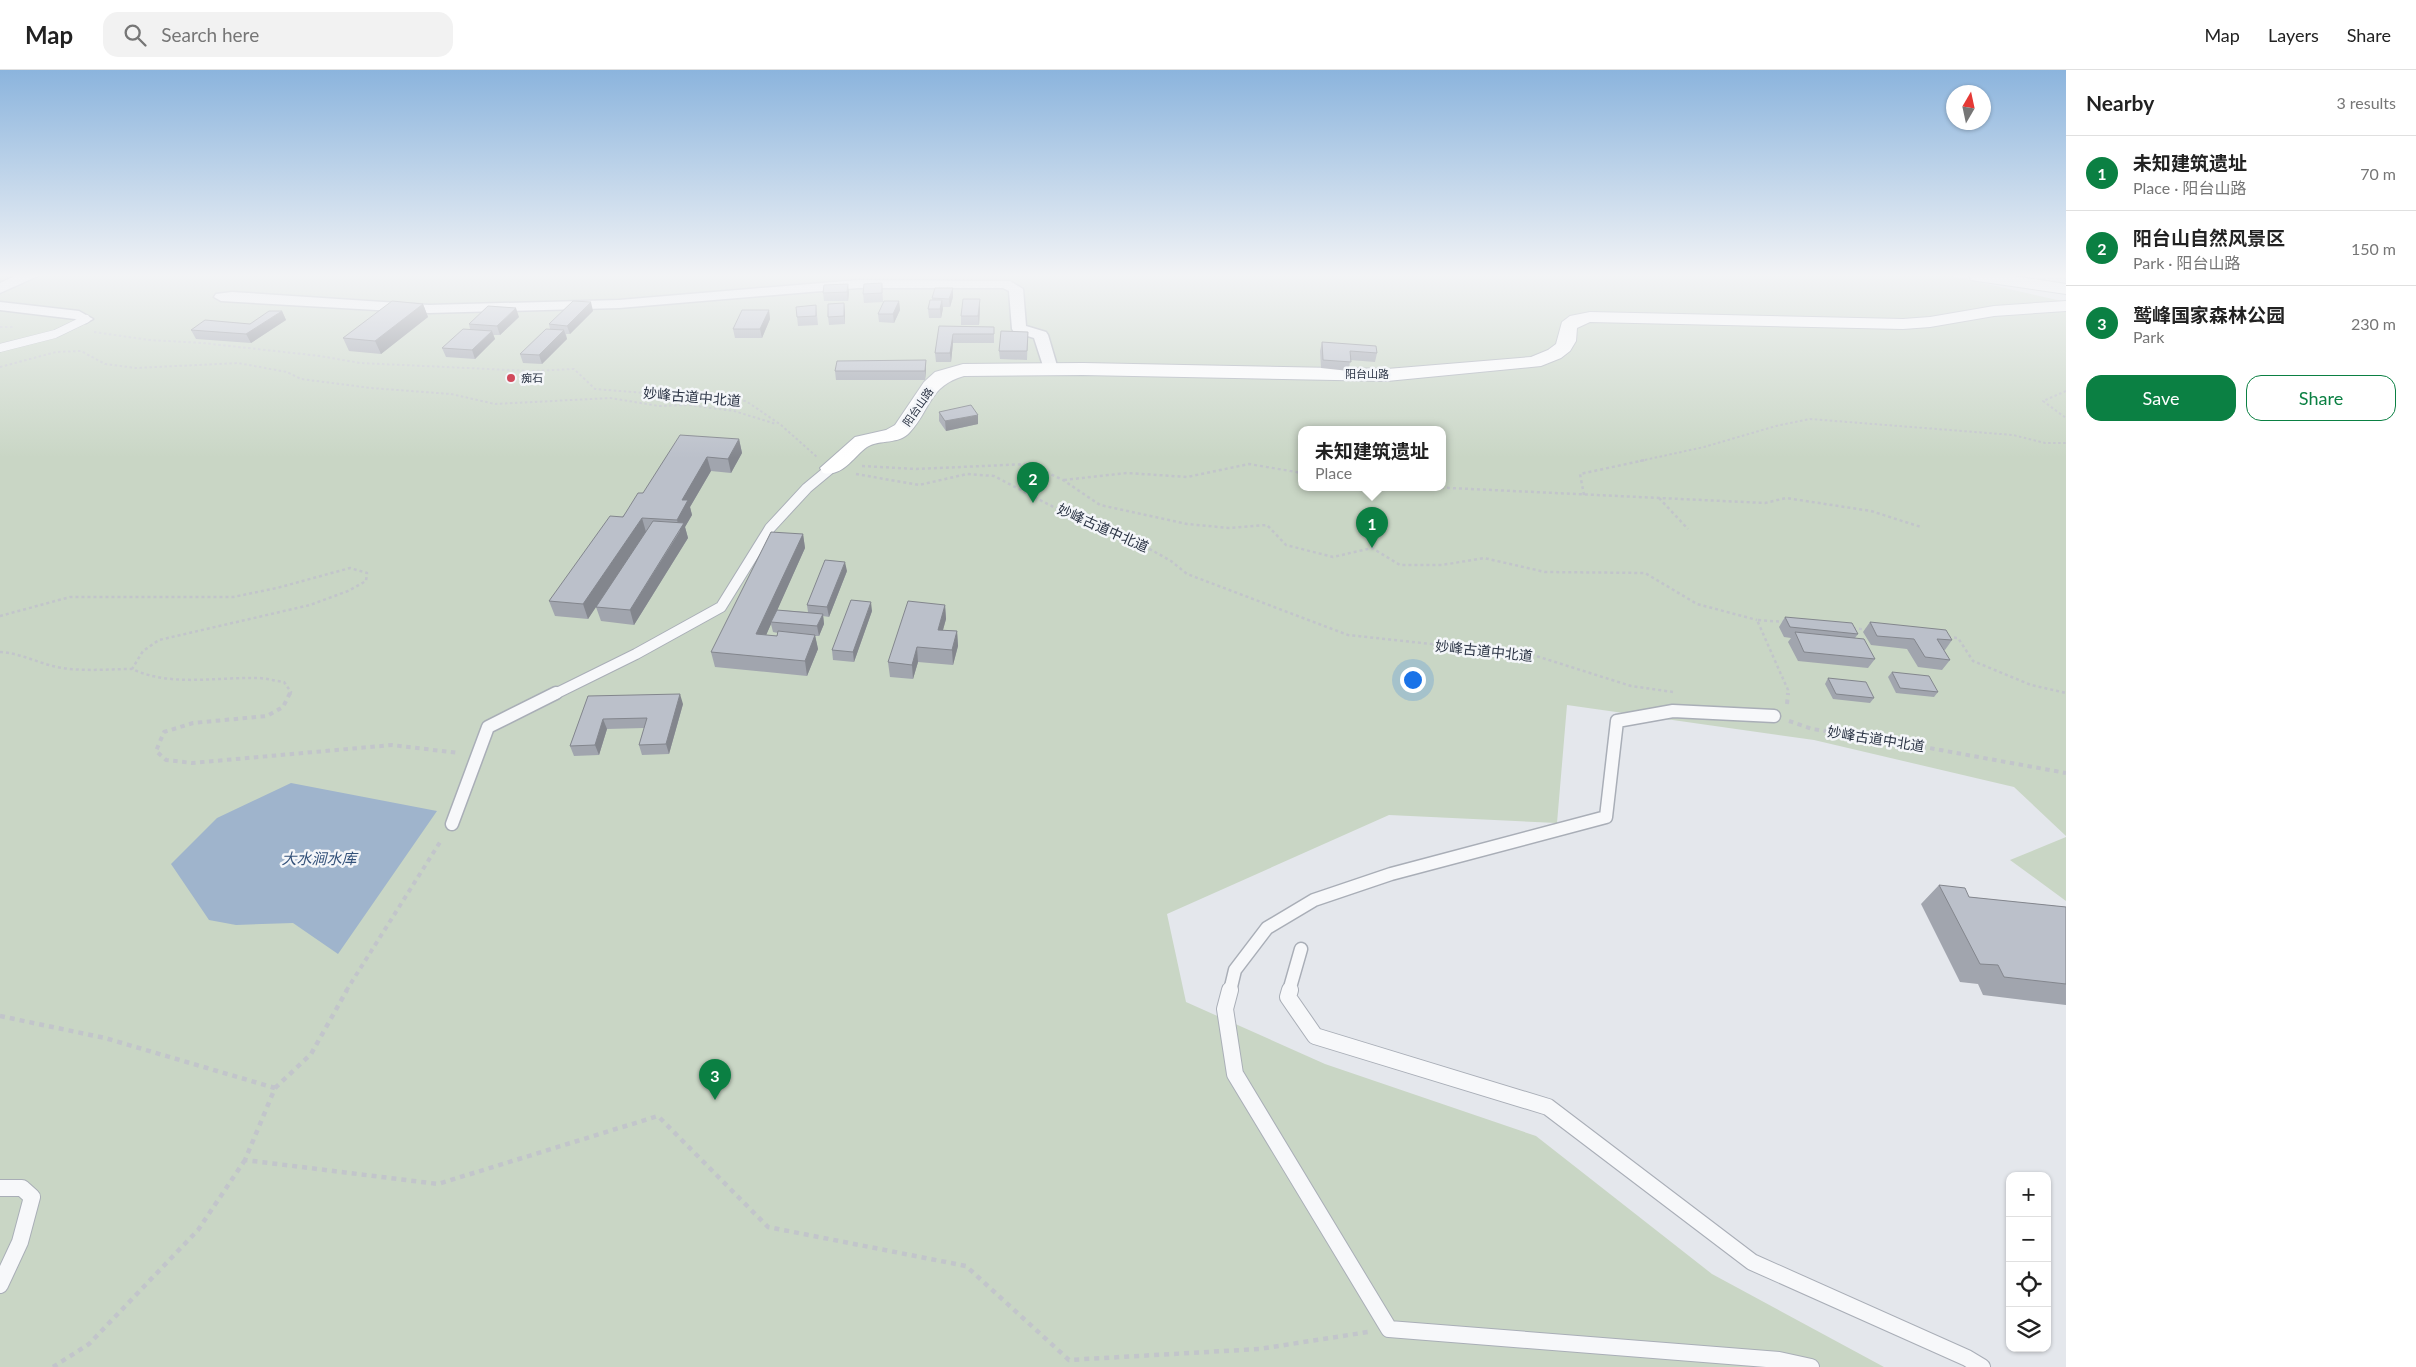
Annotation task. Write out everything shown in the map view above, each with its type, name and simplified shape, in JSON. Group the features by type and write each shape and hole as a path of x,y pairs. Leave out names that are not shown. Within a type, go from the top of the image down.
{"street":[{"path":"1041,337 1050,369"},
{"name":"阳台山路","path":"835,465 862,441 892,435 902,429 931,386 942,376 963,370 1050,369 1387,375 1534,362 1557,354 1565,347 1569,337"}],"lane":[{"path":"0,348 47,337"},
{"path":"452,824 488,727 636,654 721,606 770,528 807,488 835,465"},
{"path":"1774,716 1673,711 1617,722 1606,817 1391,874 1314,900 1267,928 1235,970 1225,1009 1235,1074 1389,1329 1778,1360 1811,1367"},
{"path":"1301,949 1288,997 1315,1036 1548,1107 1752,1262 1967,1358 1982,1367"},
{"path":"0,1188 22,1188 32,1197 27,1228 12,1265 0,1285"}],"path":[{"name":"妙峰古道中北道","path":"126,337 149,340 203,343 360,363 531,371 574,369 595,389 746,401 835,465 919,485 967,474 994,476 1063,512 1137,542 1171,561 1187,574 1348,635 1472,650 1533,655 1631,686 1677,692"},
{"path":"0,367 56,352 81,352 105,364 136,368 238,363 287,372 301,379 371,388 450,394 496,404 610,398 659,406 689,405 734,411 780,425"},
{"path":"2066,391 2043,401 2066,418"},
{"path":"1584,495 1580,474 1704,447 1776,426 1810,419 2013,435 2045,443 2066,444"},
{"path":"835,465 916,469 1028,464 1063,480 1100,505 1187,524 1229,528 1267,525 1286,545 1333,557 1372,548 1400,565 1442,564 1484,558 1545,572 1645,573 1697,604 1757,620 1786,622"},
{"path":"1063,480 1127,473 1187,477 1249,464 1298,472"},
{"path":"1446,488 1765,503 1786,498 1871,511 1921,527"},
{"path":"1659,498 1688,529"},
{"path":"0,616 46,601 68,598 113,596 184,600 234,597 278,589 350,568 360,568 367,573 366,581 352,589 297,608 183,633 154,642 135,659 132,669"},
{"path":"1757,620 1788,690 1787,705 1774,716"},
{"path":"1843,628 1872,630"},
{"path":"1939,636 1958,638 1973,660 2031,685 2066,693"},
{"path":"0,652 34,659 50,665 83,670 132,669 140,674 164,678 284,682 291,692 283,707 267,716 192,723 164,732 156,751 166,760 192,763 392,745 477,756"},
{"name":"妙峰古道中北道","path":"1774,716 1812,729 1889,740 2066,773"},
{"path":"53,1367 89,1344 198,1230 245,1160 275,1088 310,1054 363,962 452,824"},
{"path":"0,1016 105,1038 275,1088"},
{"path":"245,1160 438,1184 658,1116 768,1227 966,1266 1069,1360 1259,1349 1389,1329"}],"green space":[{"path":"0,337 2066,337 2066,836 2014,787 1814,740 1567,705 1557,823 1389,815 1167,914 1186,1002 1325,1064 1536,1136 1712,1274 1884,1367 0,1367"},
{"path":"2066,837 2066,901 2010,860"}],"water":[{"name":"大水涧水库","path":"291,783 437,811 338,954 293,923 236,925 209,920 171,864 217,818"}],"building":[{"path":"345,337 381,337 375,341 343,338"},
{"path":"455,337 486,337 472,350 442,348"},
{"path":"538,337 557,337 539,355 520,354"},
{"path":"937,337 953,337 950,353 935,353"},
{"path":"1000,337 1028,337 1027,351 999,351"},
{"path":"1322,342 1376,346 1377,353 1350,351 1351,362 1323,360"},
{"path":"926,360 925,371 835,371 837,361"},
{"path":"971,405 978,415 945,421 939,412"},
{"path":"680,435 739,439 728,459 707,457 682,500 688,500 677,520 642,518 583,604 549,601 610,516 623,517 638,493 643,493"},
{"path":"653,521 684,523 630,610 596,607"},
{"path":"771,532 803,534 756,634 777,636 778,631 815,635 805,661 711,652"},
{"path":"825,560 845,562 827,607 807,605"},
{"path":"851,600 871,602 853,652 832,650"},
{"path":"908,601 945,605 938,630 957,631 952,650 917,647 912,665 888,662"},
{"path":"777,610 823,614 817,626 771,622"},
{"path":"1785,617 1852,623 1858,634 1790,627"},
{"path":"1870,622 1946,630 1952,640 1937,639 1950,660 1925,657 1914,639 1877,636"},
{"path":"1795,632 1864,639 1875,659 1804,652"},
{"path":"1892,672 1929,676 1938,692 1900,688"},
{"path":"1828,678 1866,682 1874,698 1836,694"},
{"path":"680,694 666,744 639,745 647,718 603,719 595,745 570,746 588,696"},
{"path":"1939,885 1965,888 1969,897 2066,907 2066,984 2004,977 1998,965 1980,964"}],"place":[{"name":"痴石","path":"511,378"},
{"name":"阳台山自然风景区","path":"1033,503"},
{"name":"未知建筑遗址","path":"1372,548"},
{"name":"鹫峰国家森林公园","path":"715,1100"}]}
